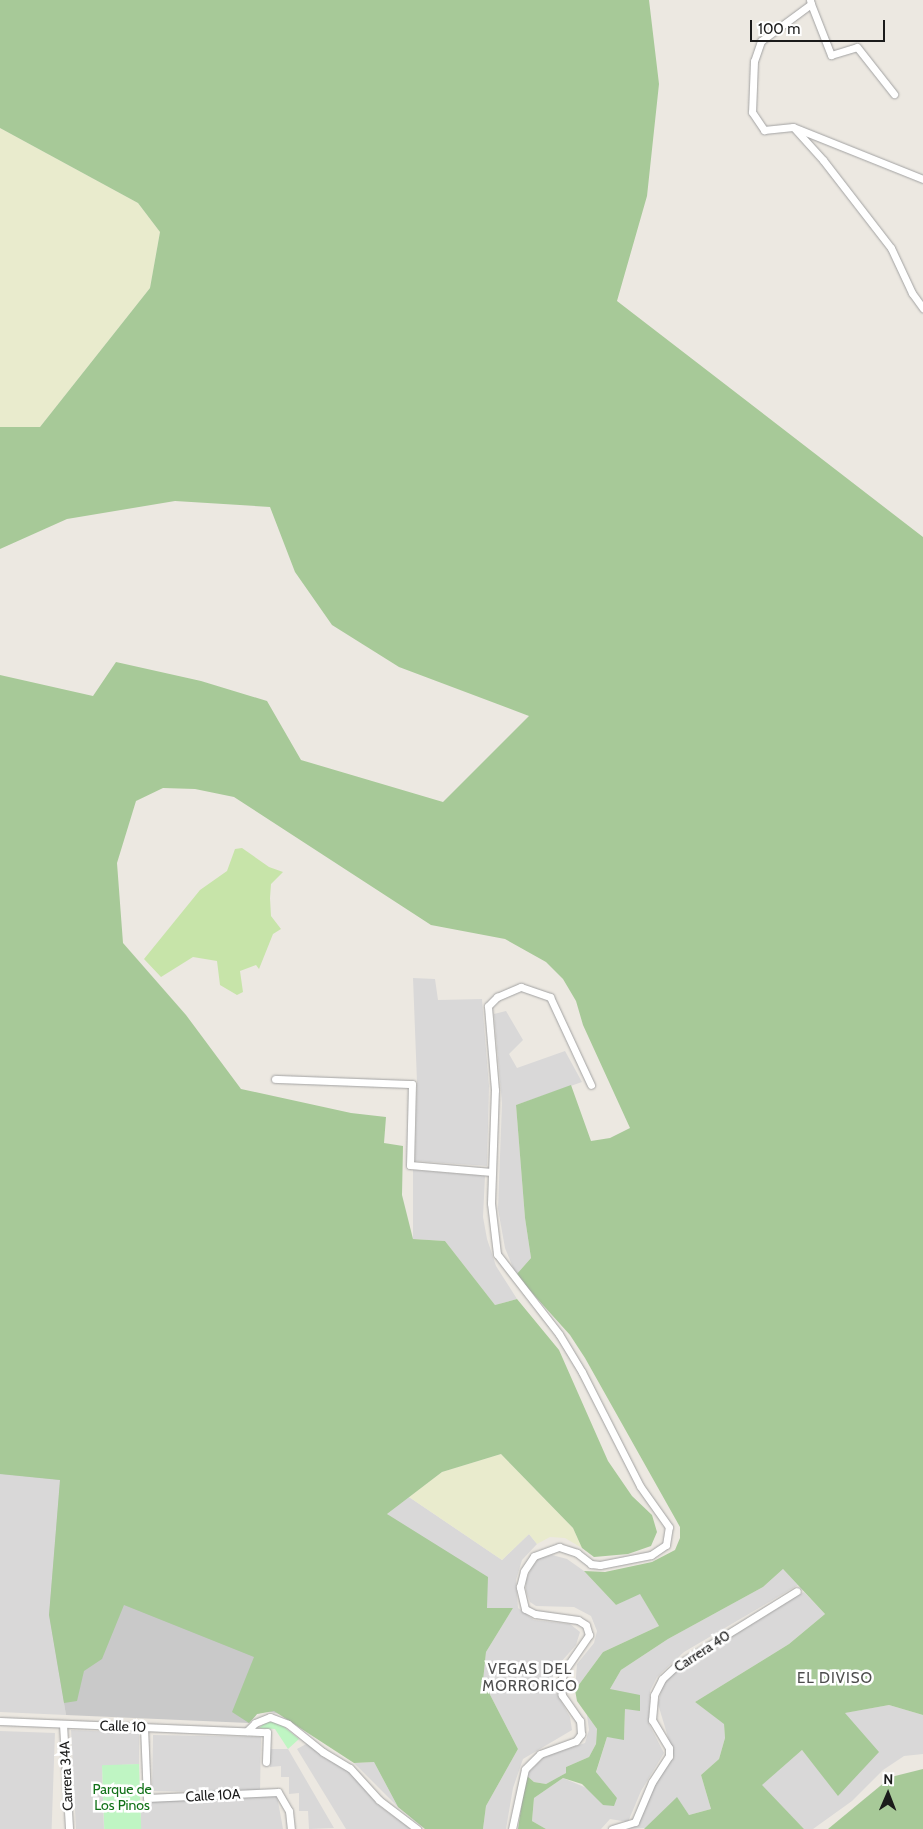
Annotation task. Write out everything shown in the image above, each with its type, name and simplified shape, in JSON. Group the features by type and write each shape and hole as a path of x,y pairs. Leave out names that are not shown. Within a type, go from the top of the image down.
{"street":[{"path":"894,94 857,47 831,55 810,2 761,41 754,61 752,112 764,130 792,127 923,179"},
{"path":"792,127 823,160 891,248 912,292 923,308"},
{"path":"512,1829 525,1769 540,1754 576,1741 581,1734 580,1721 562,1695 560,1685 564,1671 589,1635 586,1625 578,1620 535,1614 525,1609 520,1588 524,1571 534,1556 559,1547 577,1554 591,1564 600,1565 651,1555 661,1550 669,1538 667,1520 640,1486 582,1372 559,1334 497,1254 492,1232 495,1090 488,1006 497,997 521,987 550,997 591,1085"},
{"path":"276,1080 412,1084 410,1165 492,1172"},
{"name":"Carrera 40","path":"612,1829 635,1822 652,1782 670,1756 669,1748 652,1720 654,1695 662,1679 676,1666 797,1590"},
{"path":"247,1731 256,1723 270,1718 288,1724 323,1752 350,1768 379,1800 417,1829"},
{"name":"Calle 10","path":"0,1721 267,1732 266,1762"},
{"name":"Carrera 34A","path":"63,1724 69,1829"},
{"name":"Calle 10A","path":"144,1727 146,1798 278,1792 289,1811 291,1829"}],"shaded area":[{"path":"413,978 435,979 438,1000 482,999 489,1086 487,1166 415,1161 417,1082"},
{"path":"506,1011 523,1040 509,1054 517,1068 565,1051 582,1082 516,1105 525,1218 531,1258 516,1275 505,1248 498,1209 502,1103 494,1014"},
{"path":"413,1170 485,1176 483,1217 487,1239 496,1266 517,1299 495,1305 445,1241 413,1239"},
{"path":"0,1424 355,1566 284,1715 267,1711 257,1714 249,1723 66,1715 49,1615 60,1480 0,1474"},
{"path":"0,1474 60,1480 49,1615 66,1715 0,1712"},
{"path":"409,1497 502,1560 529,1534 537,1544 522,1560 516,1580 518,1608 534,1620 570,1624 580,1632 576,1645 554,1670 552,1685 570,1717 572,1730 523,1759 513,1788 506,1829 483,1829 486,1806 518,1749 483,1681 486,1652 513,1608 487,1608 387,1514"},
{"path":"552,1555 567,1559 584,1571 616,1605 640,1593 659,1626 603,1652 575,1690 577,1664 594,1643 597,1631 591,1616 574,1607 536,1606 530,1602 526,1591 526,1580 531,1569 539,1558"},
{"path":"783,1569 798,1585 684,1652 657,1677 650,1691 649,1724 664,1753 641,1791 628,1822 610,1819 601,1829 546,1829 532,1821 534,1798 563,1778 589,1789 603,1805 617,1798 596,1773 607,1737 624,1739 625,1709 640,1710 610,1689 621,1670 668,1639 763,1587"},
{"path":"804,1592 825,1614 789,1644 695,1702 724,1723 725,1738 719,1759 701,1775 711,1809 689,1815 677,1798 647,1828 628,1829 637,1824 656,1782 674,1757 658,1704 663,1683 673,1673"},
{"path":"889,1705 923,1715 923,1754 904,1756 883,1770 852,1801 813,1829 804,1829 761,1785 802,1750 838,1795 844,1713"},
{"path":"587,1715 597,1729 596,1744 589,1757 566,1767 566,1773 546,1784 534,1782 526,1775 544,1757 585,1743 589,1730"},
{"path":"71,1730 139,1733 139,1764 102,1766 104,1829 76,1829"},
{"path":"0,1731 55,1733 52,1829 0,1829"},
{"path":"153,1735 261,1737 260,1793 152,1791"},
{"path":"308,1743 323,1757 349,1771 377,1804 411,1829 346,1829 297,1749"},
{"path":"270,1749 288,1749 334,1828 309,1829 308,1811 299,1811 299,1793 289,1794 289,1777 281,1777 281,1766 270,1767"},
{"path":"374,1762 398,1807 354,1763"},
{"path":"277,1796 283,1829 141,1829 141,1802"}],"green space":[{"path":"0,0 649,0 659,84 647,196 617,301 923,537 923,1715 889,1705 845,1713 879,1752 838,1796 802,1750 762,1785 804,1829 644,1829 677,1797 689,1815 711,1809 701,1775 719,1759 725,1738 724,1724 695,1702 789,1644 825,1614 783,1569 763,1587 668,1639 621,1670 610,1689 640,1695 640,1711 625,1709 624,1740 607,1737 596,1772 617,1798 614,1806 603,1805 582,1784 563,1778 534,1798 532,1821 546,1829 518,1829 526,1775 534,1782 546,1784 566,1773 566,1767 589,1757 596,1744 597,1729 577,1701 575,1690 603,1652 659,1626 640,1594 616,1605 584,1571 605,1572 652,1562 675,1550 680,1538 680,1527 585,1358 570,1335 516,1275 531,1258 525,1218 516,1105 571,1085 591,1141 610,1138 630,1128 583,1025 576,1001 563,979 546,962 505,939 431,925 234,797 195,789 163,788 136,801 117,863 123,943 186,1015 241,1089 351,1113 386,1117 384,1143 403,1146 402,1195 413,1239 445,1241 495,1305 517,1299 559,1350 608,1461 632,1496 652,1515 657,1532 651,1546 628,1554 594,1557 582,1548 573,1528 501,1454 442,1472 387,1514 488,1577 487,1608 513,1608 486,1652 483,1681 518,1749 486,1806 483,1829 425,1829 398,1807 374,1762 354,1763 274,1711 257,1714 249,1723 232,1712 254,1657 124,1605 102,1659 84,1671 77,1701 64,1703 49,1615 60,1480 0,1474 0,675 93,696 116,662 201,681 267,701 301,760 443,802 529,716 399,667 332,625 295,572 270,507 175,501 67,519 0,549 0,427 40,427 150,288 160,232 138,203 0,128"},
{"path":"0,128 138,203 160,232 150,288 40,427 0,427"},
{"path":"242,848 269,867 283,872 271,884 270,898 271,916 281,929 273,934 259,969 256,965 240,971 243,992 237,995 220,985 217,961 193,957 161,977 144,959 200,890 227,871 235,849"},
{"path":"501,1454 573,1528 582,1548 565,1538 550,1537 537,1544 529,1534 502,1560 409,1497 442,1472"},
{"path":"266,1722 278,1722 299,1739 288,1749 275,1729 259,1728"},
{"name":"Parque de Los Pinos","path":"139,1764 141,1829 104,1829 102,1765"},
{"path":"923,1769 923,1829 828,1829 891,1777"}],"district":[{"name":"VEGAS DEL MORRORICO","path":"530,1678"},
{"name":"EL DIVISO","path":"835,1679"}]}
